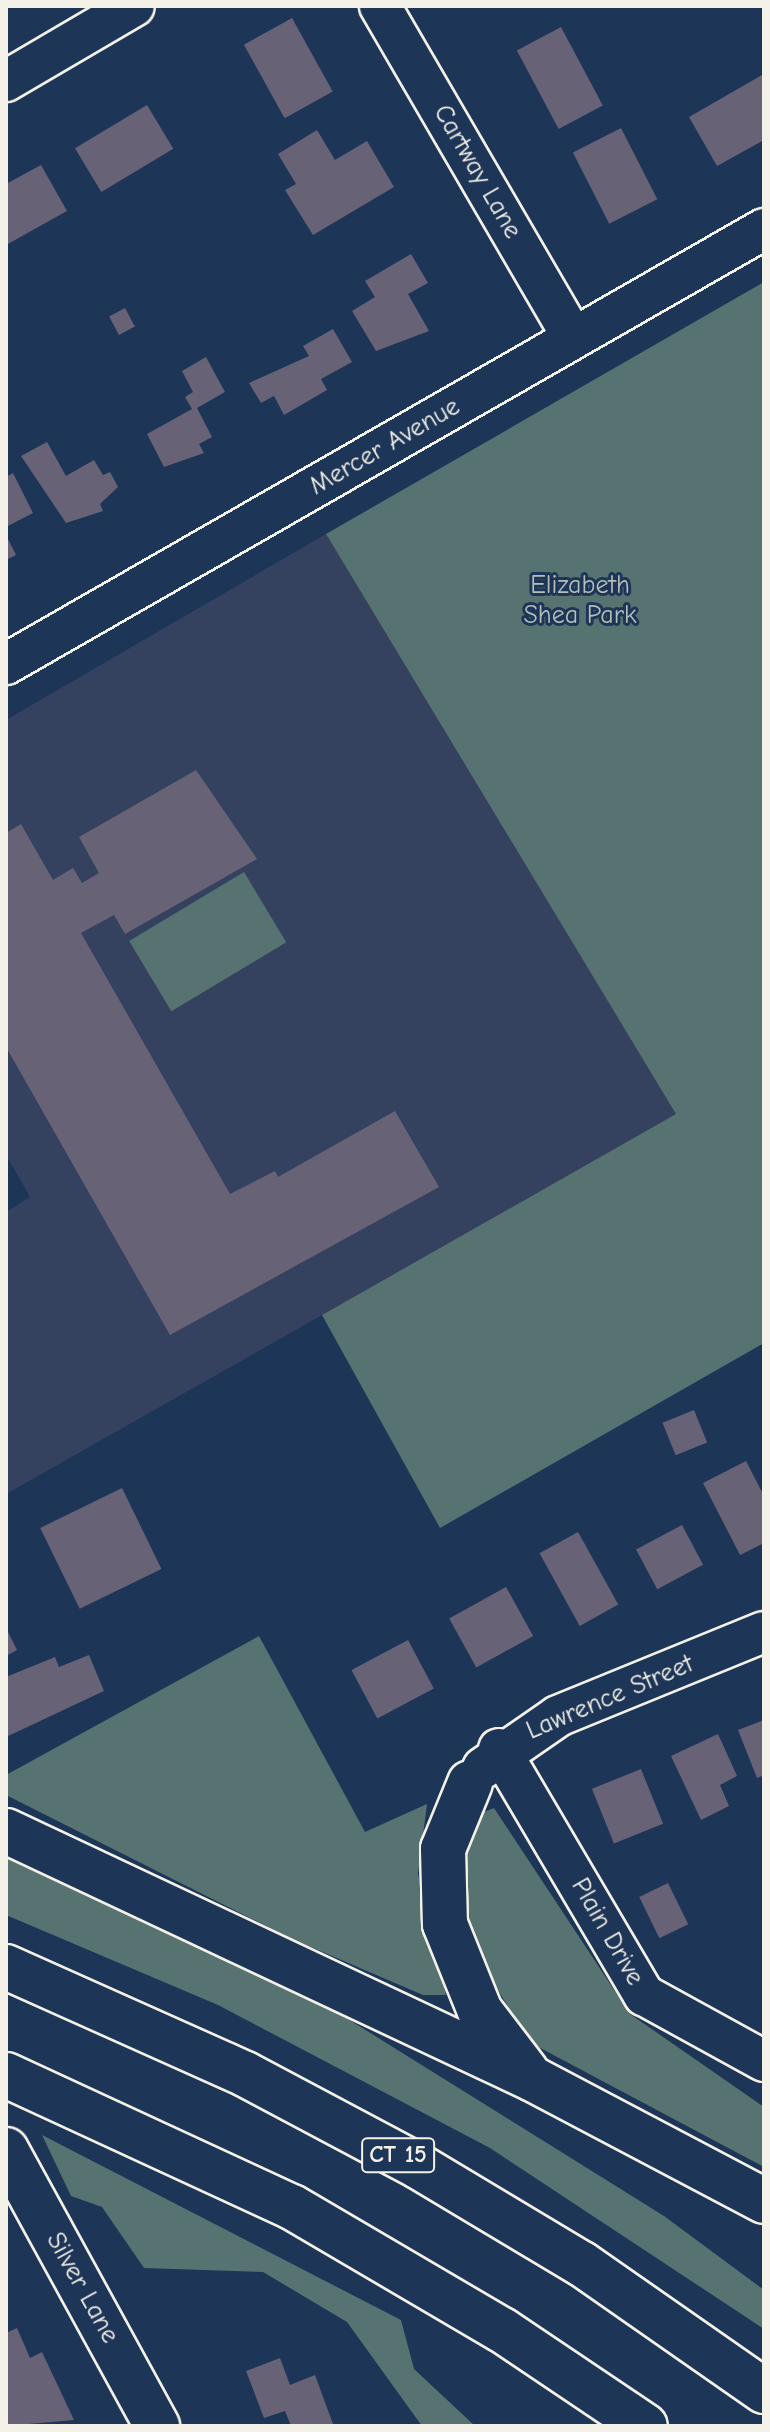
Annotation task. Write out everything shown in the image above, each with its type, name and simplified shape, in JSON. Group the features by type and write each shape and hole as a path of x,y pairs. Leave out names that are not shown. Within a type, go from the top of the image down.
{"main road":[{"path":"470,1783 443,1849 445,1924 480,2011 533,2079"},
{"path":"6,1831 533,2079 764,2201"},
{"name":"CT 15","path":"6,1967 231,2067 418,2166 582,2264 764,2391"},
{"path":"6,2075 52,2093 305,2215 502,2330 645,2426"},
{"name":"Silver Lane","path":"6,2150 157,2426"}],"street":[{"path":"6,81 134,6"},
{"name":"Cartway Lane","path":"380,6 573,338"},
{"name":"Mercer Avenue","path":"6,664 764,229"},
{"name":"Lawrence Street","path":"470,1783 499,1749 558,1716 764,1632"},
{"name":"Plain Drive","path":"499,1749 644,1995 764,2061"}],"shaded area":[{"path":"326,534 677,1114 6,1494 6,1212 30,1197 6,1155 6,720"}],"green space":[{"name":"Elizabeth Shea Park","path":"764,282 764,1343 440,1528 322,1315 676,1114 326,534"},
{"path":"244,872 286,942 171,1011 129,941"},
{"path":"259,1636 365,1832 427,1804 418,1874 446,1995 423,1995 290,1938 6,1795 6,1775"},
{"path":"494,1808 630,2014 764,2107 764,2167 529,2042 471,1945 455,1877 479,1814"},
{"path":"6,1846 274,1973 664,2216 764,2290 764,2329 490,2148 218,2005 6,1915"},
{"path":"42,2135 401,2320 414,2369 475,2426 422,2426 347,2322 263,2272 144,2268 102,2207 71,2196"}],"building":[{"path":"292,18 333,91 285,118 244,45"},
{"path":"561,27 603,106 559,129 517,50"},
{"path":"762,75 764,140 717,166 689,117"},
{"path":"147,105 173,149 101,192 75,148"},
{"path":"621,128 657,199 609,224 573,153"},
{"path":"317,130 335,160 367,141 394,187 313,235 285,190 296,184 278,154"},
{"path":"41,165 67,211 6,245 6,184"},
{"path":"411,254 428,283 408,294 429,331 376,351 352,311 375,297 365,281"},
{"path":"125,308 135,327 119,335 109,316"},
{"path":"333,329 352,362 321,379 327,390 284,415 274,396 261,403 249,383 309,356 303,346"},
{"path":"206,357 225,392 197,408 212,437 199,444 204,453 164,467 147,434 192,409 185,397 193,392 182,371"},
{"path":"47,442 66,476 94,460 103,475 110,472 118,487 100,504 103,511 66,523 21,456"},
{"path":"13,473 33,513 6,527 6,477"},
{"path":"6,535 16,555 6,560"},
{"path":"196,770 257,859 125,934 114,915 81,933 230,1194 275,1171 278,1177 395,1111 439,1187 170,1335 6,1047 6,833 21,824 53,880 73,868 82,883 99,873 79,837"},
{"path":"694,1410 707,1442 676,1455 662,1423"},
{"path":"746,1461 764,1496 764,1543 740,1555 703,1483"},
{"path":"122,1488 161,1569 80,1609 40,1528"},
{"path":"682,1525 703,1565 657,1589 636,1549"},
{"path":"578,1532 618,1605 580,1626 540,1553"},
{"path":"506,1587 533,1636 476,1667 449,1619"},
{"path":"6,1628 17,1650 6,1656"},
{"path":"408,1640 434,1689 377,1719 351,1670"},
{"path":"89,1655 104,1691 6,1737 6,1677 55,1657 59,1667"},
{"path":"764,1720 764,1775 757,1778 738,1730"},
{"path":"718,1734 737,1776 720,1785 729,1806 701,1820 671,1756"},
{"path":"641,1769 663,1824 614,1844 592,1789"},
{"path":"668,1883 688,1924 659,1938 639,1897"},
{"path":"17,2328 30,2358 42,2352 74,2420 6,2426 6,2333"},
{"path":"280,2358 290,2385 315,2375 333,2424 291,2426 285,2411 264,2418 246,2371"}]}
